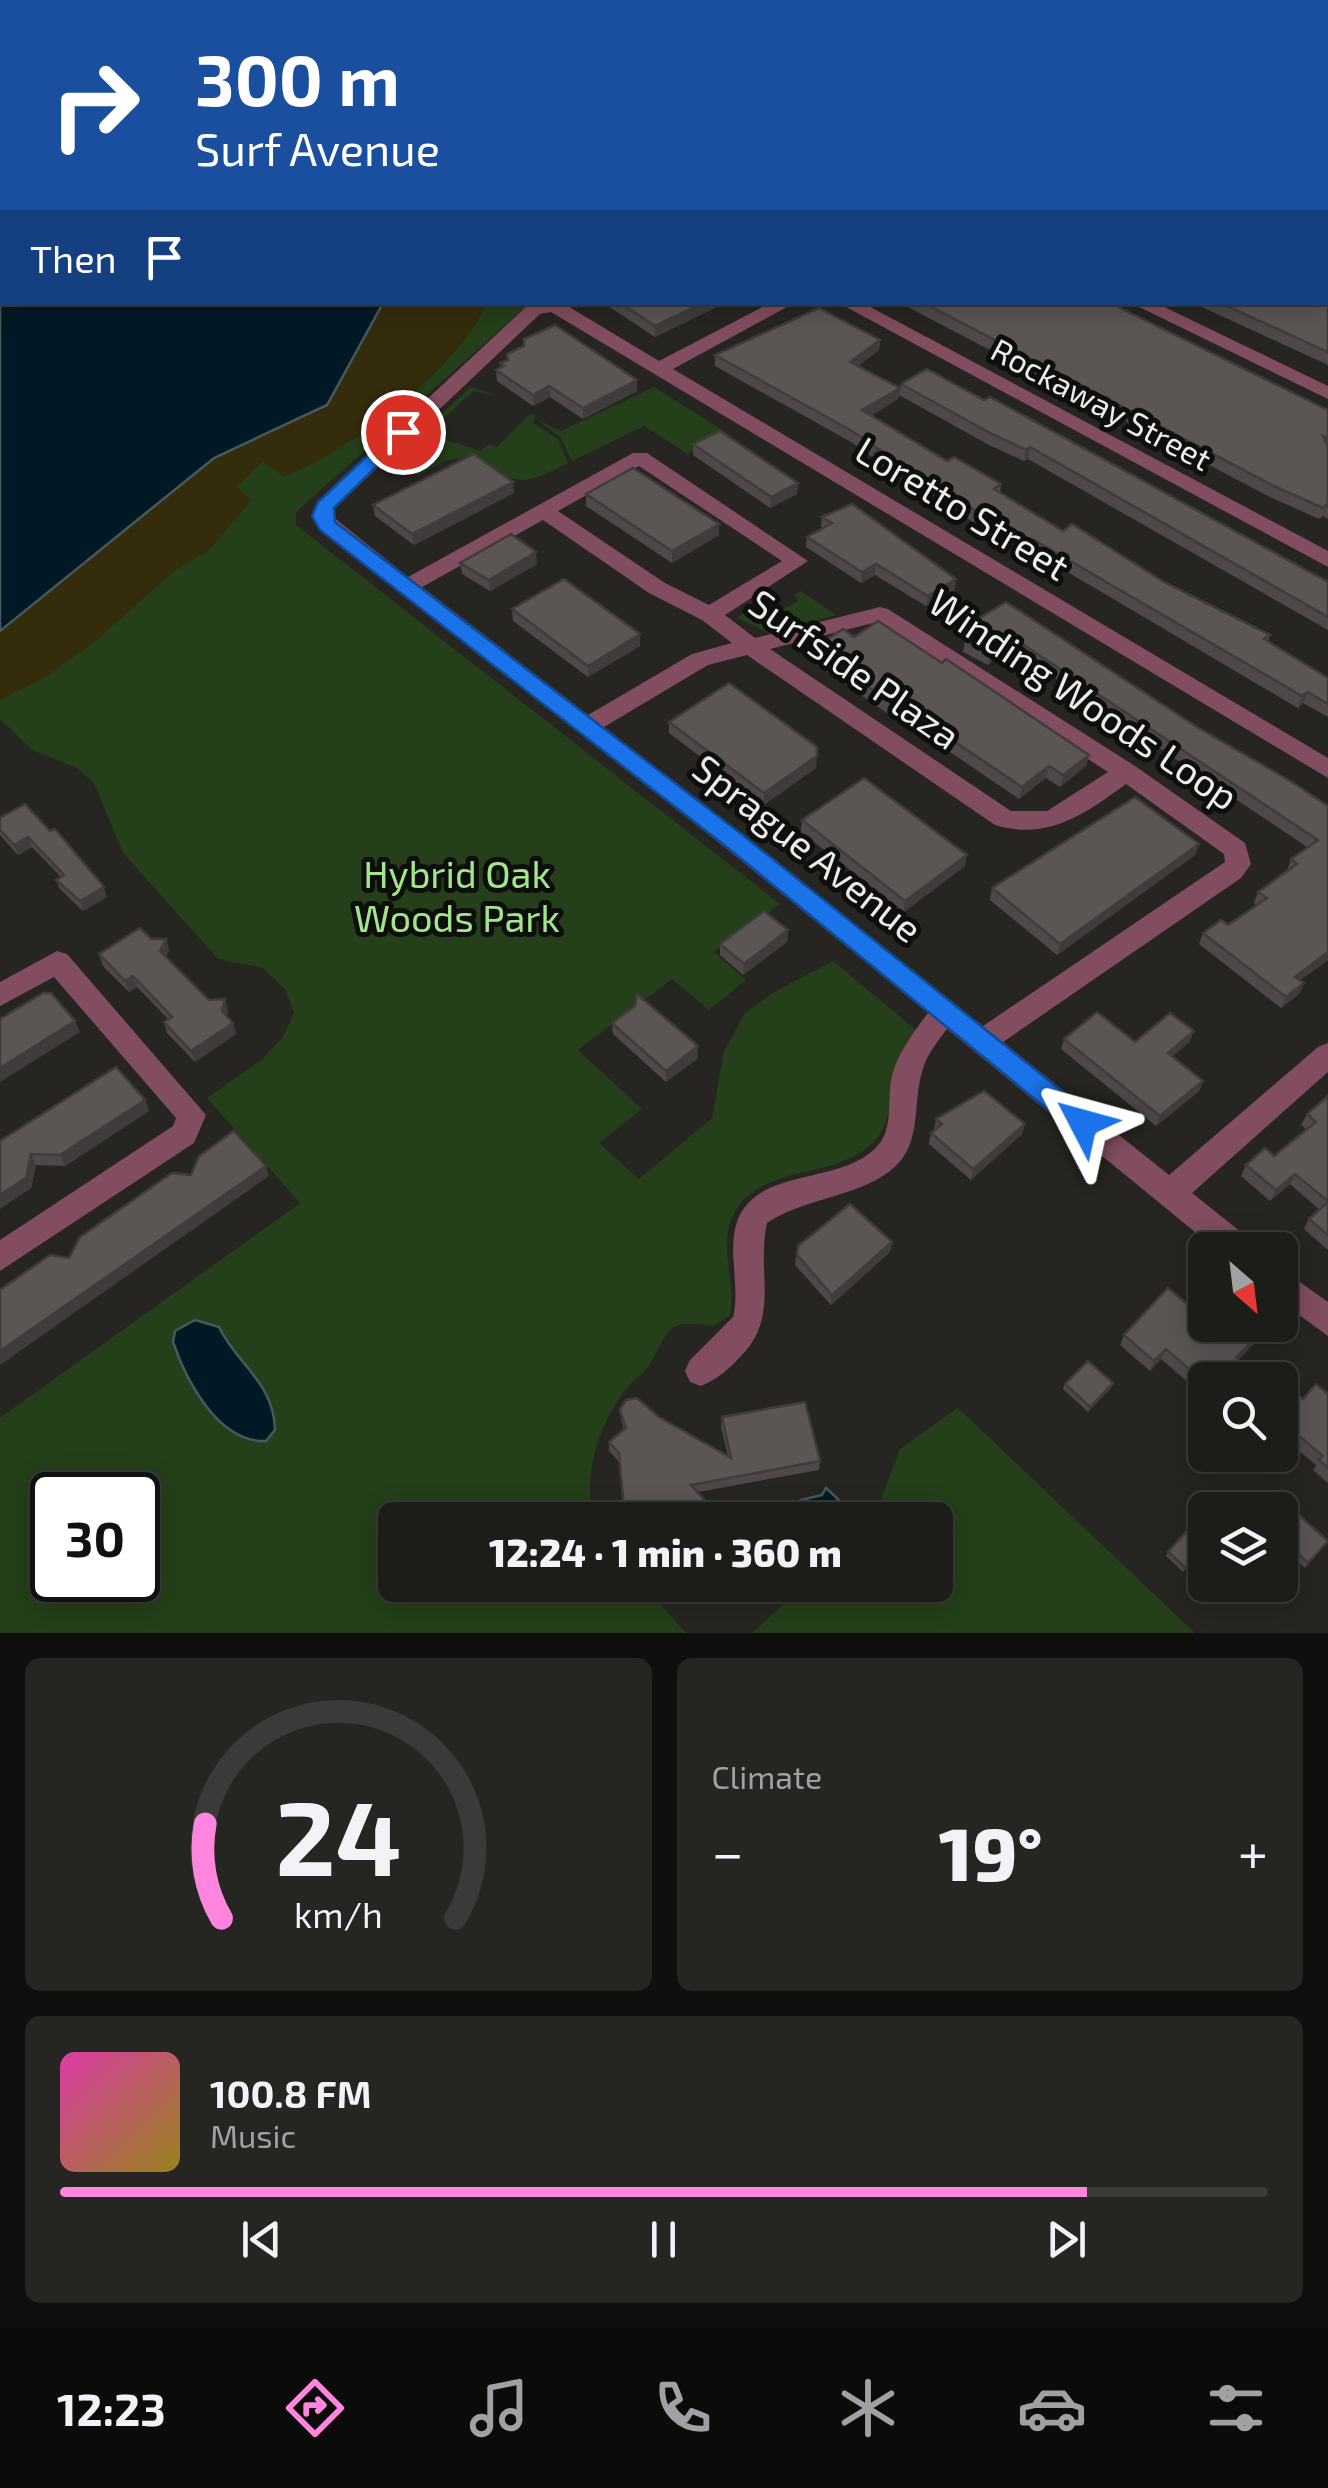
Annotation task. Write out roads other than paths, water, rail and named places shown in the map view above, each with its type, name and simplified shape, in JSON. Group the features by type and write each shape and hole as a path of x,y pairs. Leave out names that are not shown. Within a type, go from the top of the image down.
{"street":[{"path":"660,368 781,305"},
{"name":"Rockaway Street","path":"852,305 1328,560"},
{"path":"1144,305 1328,393"},
{"name":"Loretto Street","path":"322,516 325,506 534,309 560,308 1328,769"},
{"path":"406,587 640,457 794,557 794,567 710,615"},
{"name":"Surfside Plaza","path":"543,510 657,588 710,615 1004,819 1019,824 1059,818 1126,772"},
{"name":"Sprague Avenue","path":"322,516 327,526 946,1010 1218,1232"},
{"name":"Winding Woods Loop","path":"587,728 700,659 756,648 864,616 886,616 1231,844 1239,857 1238,864 983,1041"},
{"path":"0,995 57,962 188,1107 191,1124 184,1134 0,1256"},
{"path":"700,1372 730,1347 752,1317 749,1238 756,1214 788,1193 868,1168 890,1153 900,1136 908,1069 946,1010"},
{"path":"1170,1194 1328,1055"},
{"path":"1298,1297 1328,1321"}],"water":[{"path":"0,305 382,305 327,405 214,458 0,631"},
{"path":"195,1320 219,1327 262,1386 275,1430 266,1441 233,1432 195,1391 173,1342 175,1331"},
{"path":"826,1488 839,1500 798,1502 801,1500 822,1495"}],"park label":[{"name":"Hybrid Oak Woods Park","path":"457,897"}]}
